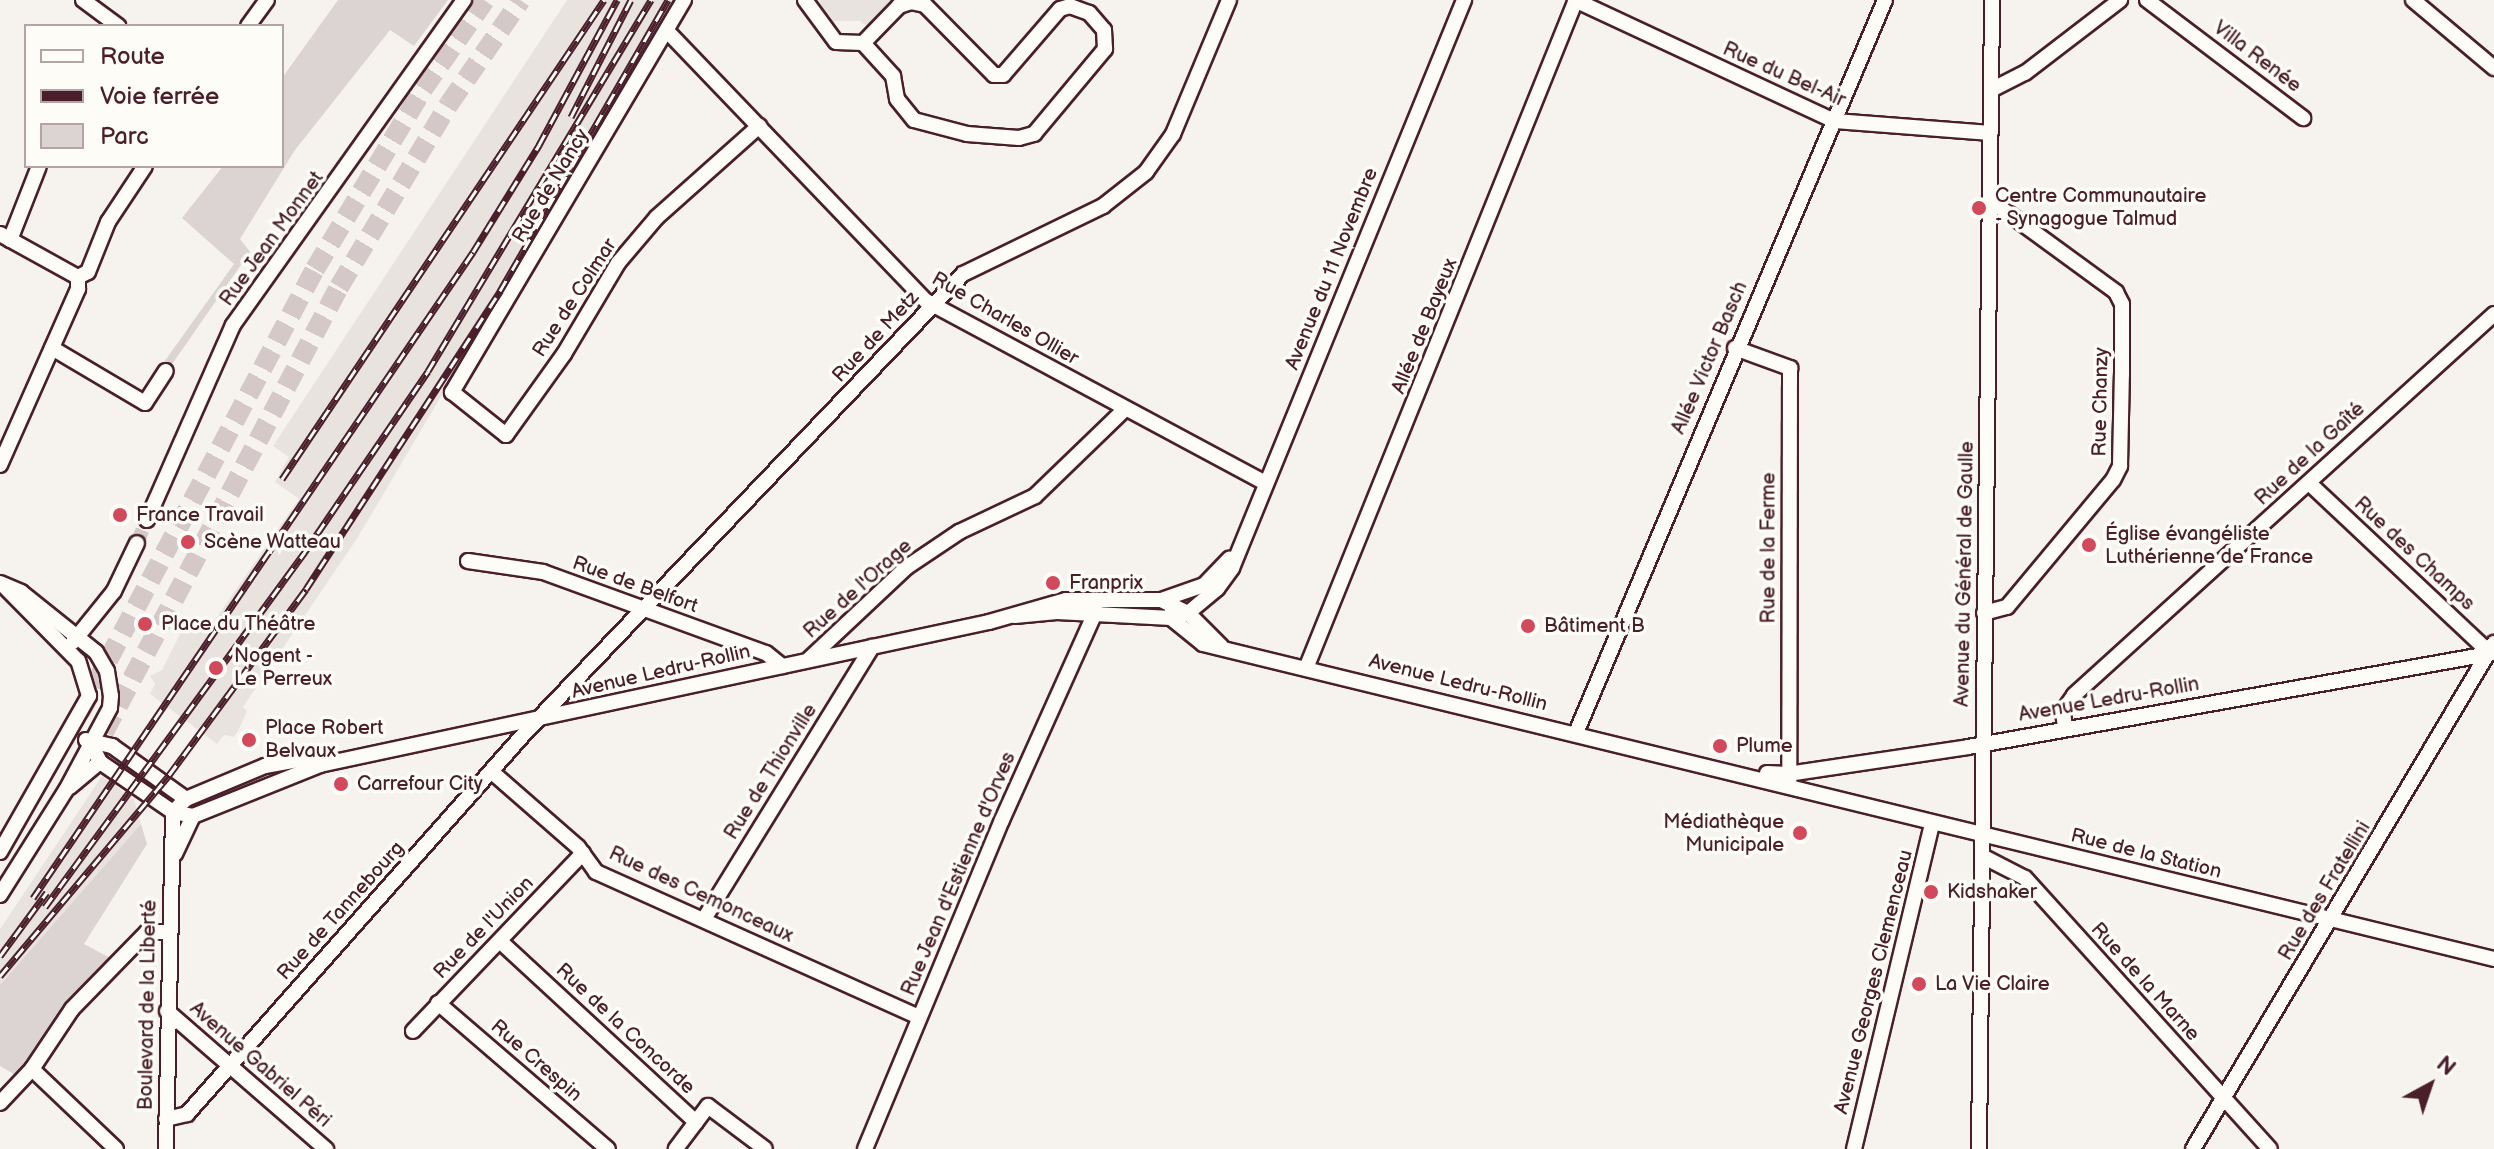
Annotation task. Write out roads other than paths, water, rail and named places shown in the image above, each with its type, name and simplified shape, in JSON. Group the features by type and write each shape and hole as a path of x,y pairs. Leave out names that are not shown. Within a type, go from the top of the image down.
{"street":[{"path":"83,0 96,19"},
{"path":"249,24 267,0"},
{"name":"Rue Jean Monnet","path":"147,520 233,325 464,0"},
{"name":"Rue de Nancy","path":"506,435 452,392 684,0"},
{"path":"805,0 836,42 863,43 893,76 897,99 914,120 955,132 1019,138 1034,134 1105,49 1104,30 1089,13 1070,6 1060,9 1003,75 994,75 925,5 911,2 899,6 863,43"},
{"name":"Rue de Metz","path":"541,720 641,610 963,274 1130,188 1173,134 1229,0"},
{"name":"Avenue du 11 Novembre","path":"1171,612 1188,613 1217,589 1236,552 1464,0"},
{"name":"Rue du Bel-Air","path":"1576,0 1835,121 1991,133"},
{"name":"Allée de Bayeux","path":"1307,666 1576,0"},
{"name":"Allée Victor Basch","path":"1576,733 1735,348 1885,0"},
{"name":"Avenue du Général de Gaulle","path":"1979,1149 1992,0"},
{"path":"1991,90 2025,73 2120,0"},
{"name":"Villa Renée","path":"2147,0 2303,118"},
{"path":"2413,0 2494,68"},
{"name":"Rue Charles Ollier","path":"667,31 933,305 1265,483"},
{"name":"Rue de Colmar","path":"506,435 564,354 618,263 657,217 759,126"},
{"path":"38,168 5,237 78,277"},
{"path":"78,277 88,272 108,222 144,168"},
{"name":"Rue Chanzy","path":"1984,613 2007,607 2113,480 2120,466 2122,374 2122,304 2116,292 1990,200"},
{"path":"0,465 78,289 78,277"},
{"name":"Rue de la Gaîté","path":"2065,728 2063,711 2074,695 2494,314"},
{"path":"52,348 145,403 166,371"},
{"name":"Rue de la Ferme","path":"1735,348 1790,368 1789,780"},
{"name":"Rue de l'Orage","path":"809,660 907,567 959,532 1035,496 1125,409"},
{"name":"Rue des Champs","path":"2310,484 2493,649"},
{"path":"68,649 114,591 137,543"},
{"name":"Avenue du 11 Novembre","path":"1171,612 1204,585 1236,552"},
{"name":"Rue de Belfort","path":"468,561 543,572 766,653 782,666"},
{"path":"0,895 66,790 110,708 107,671 78,637 21,592 2,584"},
{"path":"0,852 72,732 82,712 88,686 68,649 2,584"},
{"name":"Avenue Ledru-Rollin","path":"193,816 320,765 872,647 1011,616 1066,600 1138,601 1171,612 1192,639 1731,770 1789,780 2493,649"},
{"name":"Avenue Ledru-Rollin","path":"1092,616 1099,608 1138,601"},
{"name":"Avenue Ledru-Rollin","path":"1011,616 1138,619 1171,612"},
{"path":"1188,613 1221,646"},
{"name":"Rue Jean d'Estienne d'Orves","path":"865,1149 1092,616"},
{"name":"Rue de Thionville","path":"704,919 872,647"},
{"name":"Rue des Fratellini","path":"2193,1149 2493,649"},
{"name":"Rue de Tannebourg","path":"166,1119 187,1114 541,720"},
{"path":"72,732 90,742 112,746 186,799 193,816"},
{"path":"90,742 100,762 173,812 193,816"},
{"path":"173,812 186,799 265,766 303,759 320,765"},
{"name":"Avenue Ledru-Rollin","path":"265,786 303,759"},
{"path":"66,790 100,762"},
{"name":"Rue des Cemonceaux","path":"492,772 583,853 596,872 919,1017"},
{"name":"Rue de la Station","path":"1789,780 1932,824 2494,959"},
{"name":"Boulevard de la Liberté","path":"166,1149 173,812"},
{"name":"Boulevard de la Liberté","path":"171,861 193,816"},
{"name":"Avenue Georges Clemenceau","path":"1854,1149 1932,824"},
{"path":"2025,878 2016,865 2018,858 2036,848"},
{"name":"Rue de l'Union","path":"413,1031 502,943 583,853"},
{"name":"Rue de la Marne","path":"1982,856 2025,878 2270,1149"},
{"path":"0,1103 32,1069 72,1009 147,932 169,932"},
{"name":"Rue de la Concorde","path":"502,943 696,1122 676,1149"},
{"name":"Rue Crespin","path":"438,1003 608,1149"},
{"name":"Avenue Gabriel Péri","path":"167,1011 326,1149"},
{"path":"32,1069 116,1149"},
{"path":"696,1122 708,1106 765,1149"}],"tunnel":[{"path":"80,713 315,269 423,89 485,0"},
{"path":"104,732 339,287 449,104 521,0"},
{"path":"137,543 147,520"}],"railway":[{"path":"282,479 604,0"},
{"path":"33,898 473,252 539,145 617,0"},
{"path":"571,117 631,0"},
{"path":"45,907 304,553 428,371 651,0"},
{"path":"0,976 169,775 306,589 500,291 668,0"},
{"path":"0,956 47,892"}],"place":[{"name":"Centre Communautaire - Synagogue Talmud","path":"1979,208"},
{"name":"France Travail","path":"120,515"},
{"name":"Scène Watteau","path":"188,542"},
{"name":"Église évangéliste Luthérienne de France","path":"2089,545"},
{"name":"Franprix","path":"1053,583"},
{"name":"Place du Théâtre","path":"145,624"},
{"name":"Bâtiment B","path":"1528,626"},
{"name":"Nogent - Le Perreux","path":"216,668"},
{"name":"Place Robert Belvaux","path":"249,740"},
{"name":"Plume","path":"1720,746"},
{"name":"Carrefour City","path":"341,784"},
{"name":"Médiathèque Municipale","path":"1800,833"},
{"name":"Kidshaker","path":"1931,892"},
{"name":"La Vie Claire","path":"1919,984"}]}
